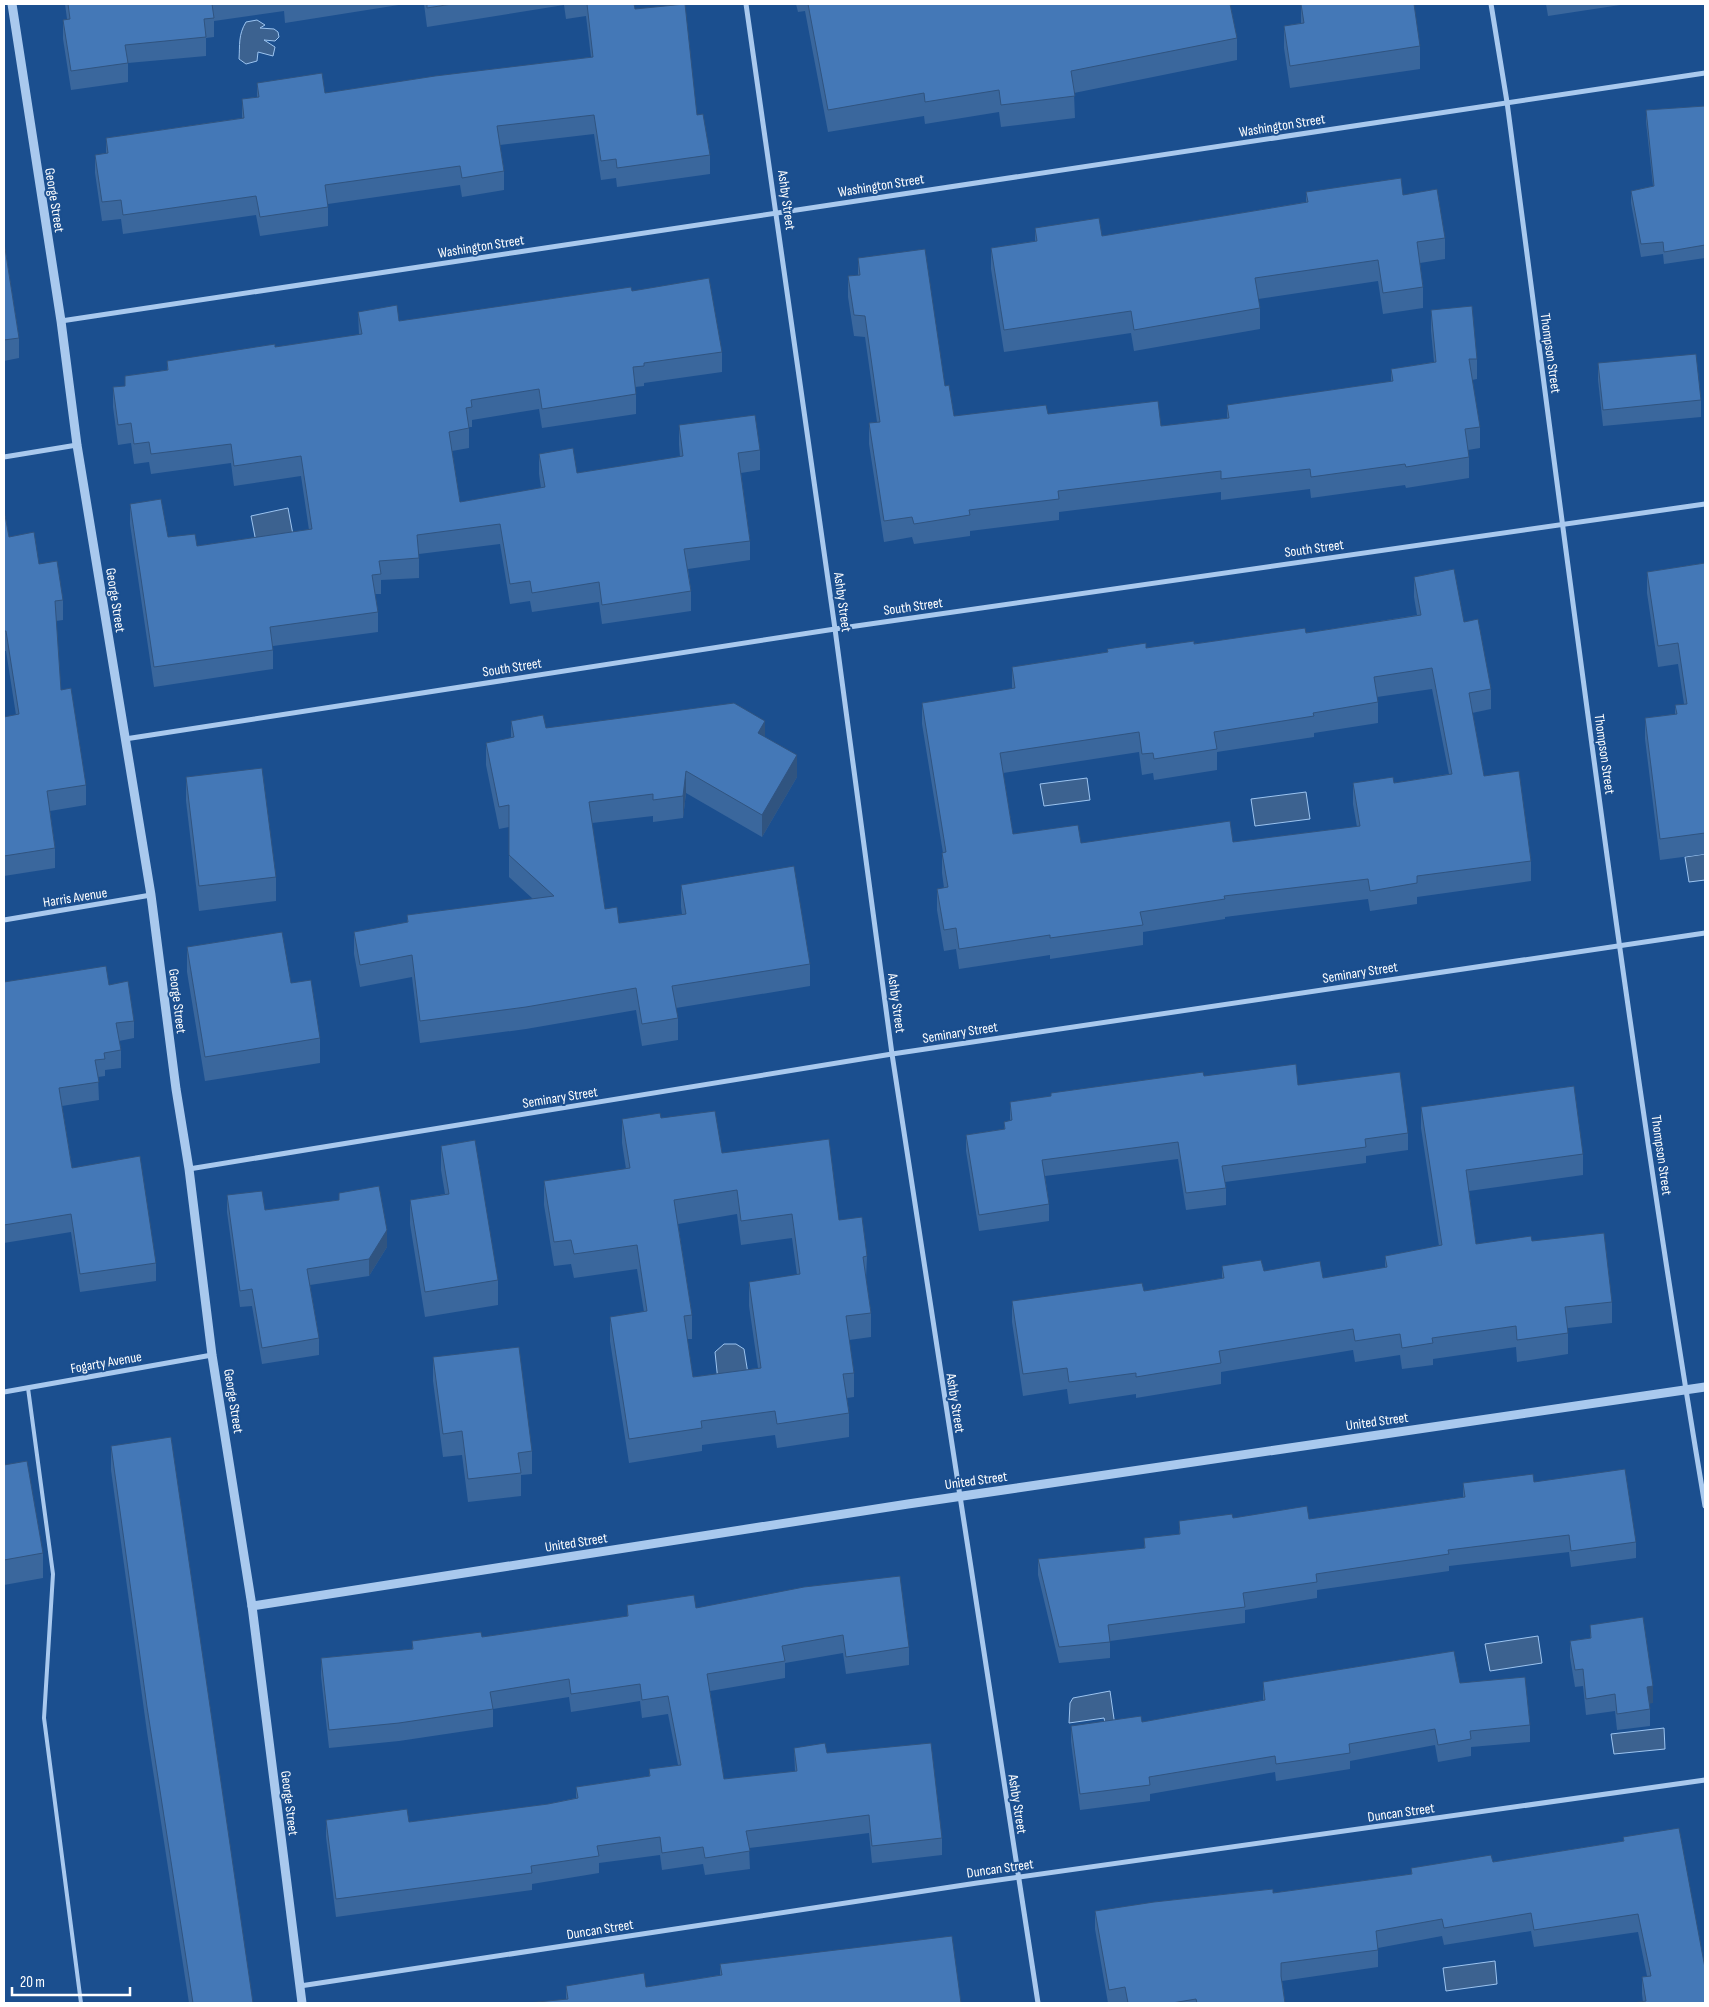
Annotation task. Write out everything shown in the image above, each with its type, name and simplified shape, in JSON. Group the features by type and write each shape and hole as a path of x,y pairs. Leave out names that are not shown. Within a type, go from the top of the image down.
{"street":[{"name":"George Street","path":"12,4 61,321 76,445 151,895 176,1089 189,1169 212,1355 252,1606 302,2003"},
{"name":"Ashby Street","path":"746,4 778,212 892,1054 1038,2003"},
{"name":"Thompson Street","path":"1491,4 1507,102 1620,945 1705,1506"},
{"name":"Washington Street","path":"61,321 1705,73"},
{"path":"4,456 76,445"},
{"name":"South Street","path":"125,739 835,629 1705,504"},
{"name":"Harris Avenue","path":"4,920 151,895"},
{"name":"Seminary Street","path":"189,1169 892,1054 1705,933"},
{"name":"Fogarty Avenue","path":"4,1392 212,1355"},
{"name":"United Street","path":"252,1606 959,1497 1705,1387"},
{"name":"Duncan Street","path":"300,1986 1018,1877 1705,1780"}],"lane":[{"path":"28,1388 53,1574 44,1718 81,2003"}],"water":[{"path":"257,20 265,25 260,28 274,29 278,32 279,37 275,41 264,40 275,47 273,56 258,52 257,61 246,64 239,59 243,27 246,22"},
{"path":"288,508 294,540 257,547 251,516"},
{"path":"1087,778 1090,800 1044,806 1040,784"},
{"path":"1306,792 1310,819 1255,826 1251,799"},
{"path":"1705,854 1705,880 1689,882 1685,857"},
{"path":"724,1344 736,1344 744,1349 749,1380 718,1381 715,1352"},
{"path":"1538,1636 1542,1663 1490,1671 1485,1644"},
{"path":"1110,1691 1115,1726 1106,1727 1104,1718 1069,1723 1070,1703 1073,1698"},
{"path":"1664,1728 1665,1749 1614,1754 1611,1734"},
{"path":"1495,1961 1497,1984 1446,1991 1443,1968"}],"building":[{"path":"68,4 212,4 214,18 204,19 206,37 125,45 128,63 71,71 63,20 70,19"},
{"path":"427,4 452,4 427,8"},
{"path":"587,4 634,4 635,9 685,4 697,115 703,114 710,155 617,168 616,159 601,161 594,115 497,126 504,171 462,178 460,166 325,185 328,207 260,217 256,196 123,215 121,200 102,202 95,155 108,153 106,138 244,118 242,99 259,97 257,83 322,73 325,93 435,76 593,57"},
{"path":"808,4 1230,4 1237,38 1071,71 1075,96 1001,105 999,90 925,102 924,93 828,110"},
{"path":"1301,4 1414,4 1420,46 1290,66 1284,26 1304,23"},
{"path":"1705,106 1705,245 1664,252 1663,242 1641,244 1631,191 1654,186 1646,110"},
{"path":"1401,178 1403,195 1437,189 1445,238 1417,242 1423,287 1383,293 1378,260 1255,278 1260,308 1134,330 1131,311 1004,330 991,248 1037,241 1035,228 1099,218 1102,236 1308,202 1306,192"},
{"path":"4,242 19,338 4,340"},
{"path":"925,249 945,386 949,385 954,416 1046,405 1048,414 1158,401 1161,426 1229,418 1227,405 1393,381 1391,369 1436,362 1431,310 1472,306 1477,359 1469,359 1480,427 1465,429 1469,457 1406,467 1405,464 1311,477 1310,469 1221,479 1221,471 1058,491 1059,499 969,510 970,515 914,524 912,517 884,521 869,423 880,422 865,316 854,315 848,276 860,275 858,258"},
{"path":"709,278 722,352 644,363 644,366 633,367 636,394 542,409 539,389 471,400 472,407 466,408 469,428 449,432 460,502 545,487 539,454 573,448 577,473 683,456 679,425 755,415 760,450 738,453 750,541 684,549 691,591 602,605 599,582 532,593 530,581 510,584 500,524 417,535 419,558 379,561 381,574 372,575 378,612 270,627 273,650 154,667 130,504 161,499 168,537 195,534 197,546 312,529 301,456 234,466 231,444 151,454 149,442 134,444 131,423 118,425 113,387 125,386 125,376 168,370 167,361 275,344 275,347 362,334 358,312 397,305 399,321 631,287 632,291"},
{"path":"1696,354 1701,400 1603,410 1598,363"},
{"path":"4,510 9,537 34,532 39,564 57,561 63,600 55,601 61,690 71,688 86,785 47,791 55,848 4,856 4,717 19,714 6,631 4,631"},
{"path":"1705,563 1705,833 1660,839 1645,718 1677,714 1675,705 1687,704 1678,643 1658,646 1647,572"},
{"path":"1454,569 1464,622 1478,619 1491,689 1469,693 1484,776 1519,771 1531,861 1417,876 1417,883 1370,891 1368,879 1224,896 1225,899 1140,912 1143,925 1050,938 1050,935 959,949 956,928 944,930 937,889 948,887 942,853 946,852 922,703 1015,688 1012,667 1108,652 1107,649 1146,643 1146,648 1194,641 1194,644 1305,628 1306,633 1421,615 1414,577","holes":["1432,668 1452,774 1394,783 1393,777 1353,783 1360,826 1233,842 1230,821 1081,843 1078,825 1013,834 1000,753 1139,732 1142,754 1153,753 1154,759 1217,749 1214,732 1314,716 1313,713 1378,702 1374,677"]},
{"path":"734,703 765,721 758,733 797,755 762,815 686,771 683,796 653,800 653,794 589,802 605,909 617,907 619,923 686,914 681,885 794,866 810,964 672,986 678,1018 642,1024 636,988 526,1007 420,1021 412,955 360,965 354,932 408,922 407,915 554,896 509,855 509,805 499,807 486,743 514,737 511,721 543,715 546,728"},
{"path":"262,768 276,877 199,886 186,777"},
{"path":"282,932 291,983 311,980 320,1038 205,1057 187,947"},
{"path":"106,966 109,985 128,981 134,1021 116,1023 121,1050 104,1053 105,1059 95,1060 99,1082 59,1088 72,1168 140,1156 156,1263 80,1274 71,1214 4,1225 4,982"},
{"path":"1296,1064 1298,1085 1400,1072 1408,1133 1365,1139 1366,1147 1222,1166 1226,1188 1186,1193 1178,1142 1042,1160 1049,1204 979,1215 966,1135 1005,1129 1004,1122 1012,1120 1010,1102 1051,1096 1051,1093 1203,1072 1204,1076"},
{"path":"1574,1086 1583,1154 1466,1170 1476,1244 1531,1236 1532,1241 1604,1233 1612,1302 1565,1307 1568,1333 1517,1340 1516,1326 1432,1338 1433,1343 1402,1348 1400,1334 1355,1341 1353,1329 1219,1351 1221,1363 1136,1377 1136,1373 1069,1382 1067,1368 1023,1374 1012,1301 1142,1283 1144,1291 1224,1278 1222,1266 1261,1260 1264,1271 1320,1261 1323,1278 1387,1267 1385,1256 1442,1245 1421,1107"},
{"path":"715,1111 722,1153 829,1139 839,1220 862,1217 867,1256 863,1257 871,1313 846,1316 854,1373 843,1374 849,1413 777,1424 775,1411 701,1421 702,1428 629,1439 610,1317 647,1311 637,1245 574,1254 571,1240 554,1242 544,1181 630,1168 622,1119 660,1113 661,1118","holes":["737,1190 741,1221 792,1214 800,1274 749,1282 761,1368 693,1377 684,1316 692,1315 674,1200"]},
{"path":"475,1140 498,1280 425,1292 410,1200 449,1194 441,1146"},
{"path":"379,1186 387,1230 369,1259 307,1269 319,1338 262,1348 252,1289 240,1291 227,1195 262,1191 265,1210 339,1200 339,1193"},
{"path":"519,1347 532,1451 518,1453 521,1473 468,1479 462,1431 443,1434 433,1357"},
{"path":"171,1437 253,2003 193,2003 147,1707 111,1446"},
{"path":"27,1461 43,1553 4,1560 4,1465"},
{"path":"1625,1469 1636,1542 1571,1551 1569,1535 1448,1550 1449,1554 1316,1574 1317,1582 1243,1593 1245,1607 1108,1625 1110,1642 1059,1647 1038,1559 1145,1548 1144,1538 1180,1534 1179,1521 1232,1514 1233,1518 1307,1506 1309,1519 1465,1497 1463,1483 1533,1474 1534,1482"},
{"path":"900,1576 909,1647 846,1657 843,1635 782,1646 785,1661 707,1674 724,1779 797,1771 794,1748 825,1743 827,1753 931,1743 942,1838 872,1846 869,1815 746,1831 750,1851 705,1858 703,1847 662,1853 660,1837 597,1846 599,1856 531,1866 532,1873 336,1899 326,1820 407,1809 409,1822 548,1804 578,1798 576,1787 650,1776 649,1769 681,1765 668,1696 642,1700 640,1684 571,1694 569,1679 490,1692 493,1709 399,1723 329,1730 321,1658 413,1649 412,1641 481,1632 482,1637 628,1616 627,1605 694,1595 696,1608 804,1587"},
{"path":"1643,1617 1653,1686 1647,1687 1650,1709 1617,1714 1615,1694 1586,1699 1583,1669 1575,1670 1570,1641 1591,1638 1590,1625"},
{"path":"1454,1651 1460,1683 1525,1677 1530,1725 1470,1731 1471,1739 1438,1745 1435,1729 1349,1744 1350,1753 1276,1764 1275,1756 1149,1777 1150,1785 1080,1794 1071,1726 1141,1716 1142,1722 1265,1700 1263,1682"},
{"path":"1679,1828 1705,1968 1705,2003 1632,2003 1646,2001 1642,1977 1651,1976 1638,1914 1534,1930 1531,1913 1444,1928 1442,1919 1376,1931 1378,1950 1281,1963 1285,2003 1197,2003 1196,1999 1172,2003 1128,2003 1125,1987 1109,1990 1095,1911 1154,1902 1273,1889 1273,1893 1412,1874 1411,1868 1491,1855 1493,1862 1624,1841 1623,1837"},
{"path":"952,1936 961,2003 527,2003 568,1999 566,1986 644,1973 646,1987 722,1975 720,1964"}]}
